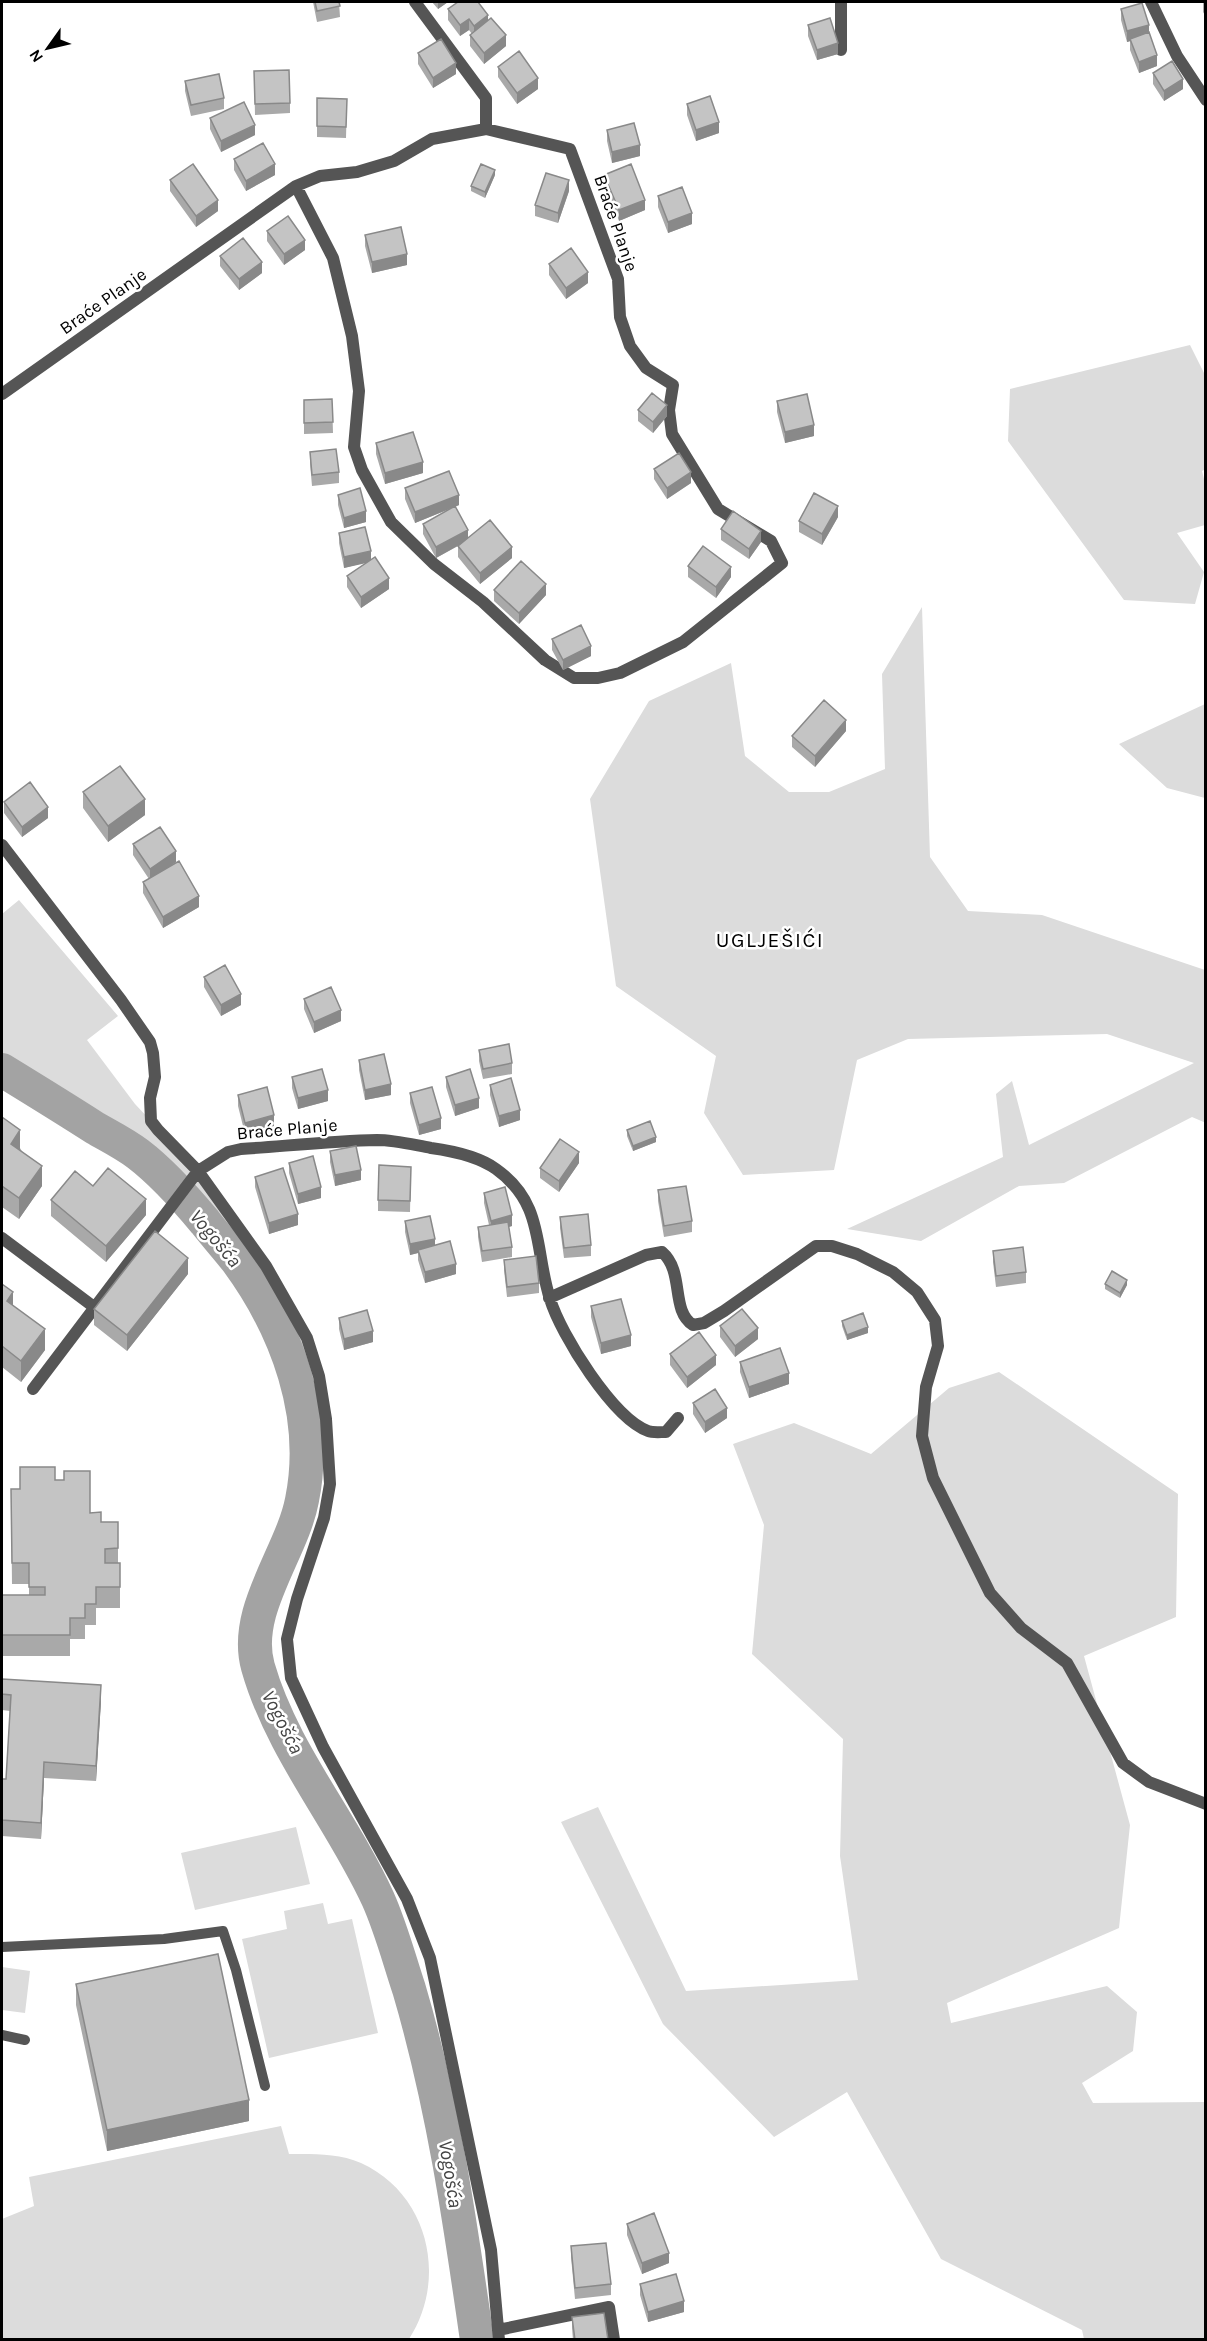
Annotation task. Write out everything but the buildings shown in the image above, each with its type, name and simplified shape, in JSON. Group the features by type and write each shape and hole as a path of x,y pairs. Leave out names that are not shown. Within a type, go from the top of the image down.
{"street":[{"path":"416,2 486,98 486,129"},
{"path":"841,2 841,50"},
{"path":"1151,2 1177,56 1206,100"},
{"name":"Braće Planje","path":"2,394 296,186 320,176 357,172 394,161 432,139 486,129 570,149 618,279 620,317 630,346 646,368 673,385 669,410 672,434 718,509 771,541 782,563 683,642 620,673 598,678 574,678 545,660 483,602 434,564 392,522 362,470 354,447 359,391 352,336 333,258 296,186"},
{"path":"2,845 121,1000 150,1042 155,1077 150,1098 151,1121 198,1171 266,1266 307,1338 320,1376 326,1419 330,1484 324,1518 297,1599 287,1639 291,1677 323,1747 406,1899 430,1958 491,2250 499,2335 609,2307 614,2340"},
{"name":"Braće Planje","path":"198,1171 228,1152 241,1149 380,1140 450,1151 478,1159 496,1169 523,1195 534,1218 549,1298 576,1354 624,1416 649,1432 666,1432 678,1418"},
{"path":"33,1389 198,1171"},
{"path":"2,1238 94,1307"},
{"path":"549,1298 646,1255 662,1252 671,1260 674,1269 682,1314 693,1325 704,1323 724,1311 816,1246 832,1246 856,1254 893,1272 917,1292 934,1320 938,1346 926,1387 922,1436 933,1478 990,1593 1022,1628 1067,1663 1123,1763 1149,1782 1206,1804"}],"lane":[{"path":"2,1947 164,1939 223,1931 236,1970 265,2086"},
{"path":"2,2035 25,2040"}],"shaded area":[{"path":"1190,345 1205,375 1206,469 1202,471 1205,483 1205,525 1177,533 1204,572 1195,604 1124,600 1008,441 1010,389"},
{"path":"922,607 930,857 968,911 1042,915 1205,970 1206,1123 1192,1117 1064,1183 1019,1186 921,1241 847,1229 1003,1157 996,1094 1012,1081 1029,1145 1194,1063 1107,1034 908,1039 857,1060 834,1170 743,1175 704,1113 716,1056 616,986 590,799 649,701 731,663 745,756 789,792 829,792 885,769 882,674"},
{"path":"1205,704 1205,798 1167,788 1119,744"},
{"path":"19,900 118,1016 87,1040 135,1104 266,1266 319,1376 297,1383 278,1332 254,1287 225,1246 158,1172 144,1159 104,1132 2,1070 2,914"},
{"path":"999,1372 1178,1494 1176,1617 1084,1656 1130,1825 1119,1928 947,2003 951,2023 1107,1986 1137,2012 1133,2051 1082,2083 1093,2103 1205,2102 1205,2339 1084,2339 1082,2330 941,2259 847,2092 774,2137 663,2024 561,1822 598,1807 686,1991 858,1980 840,1856 843,1739 752,1654 764,1525 733,1444 794,1423 871,1454 949,1388"},
{"path":"296,1827 310,1884 195,1910 181,1853"},
{"path":"323,1903 328,1924 352,1919 378,2033 269,2058 242,1939 287,1929 284,1911"},
{"path":"2,1967 30,1971 25,2013 2,2010"},
{"path":"281,2126 289,2154 335,2156 361,2163 384,2177 403,2195 416,2216 425,2240 429,2265 428,2291 421,2315 409,2339 2,2339 2,2219 34,2206 29,2177"}],"waterway":[{"name":"Vogošća","path":"2,1070 128,1147 165,1178 190,1204 237,1261 271,1315 284,1344 295,1374 302,1405 306,1437 306,1468 297,1520 262,1604 255,1646 258,1667 282,1728 363,1870 383,1910 395,1944 421,2032 441,2119 477,2340"}],"district":[{"name":"UGLJEŠIĆI","path":"770,940"}]}
